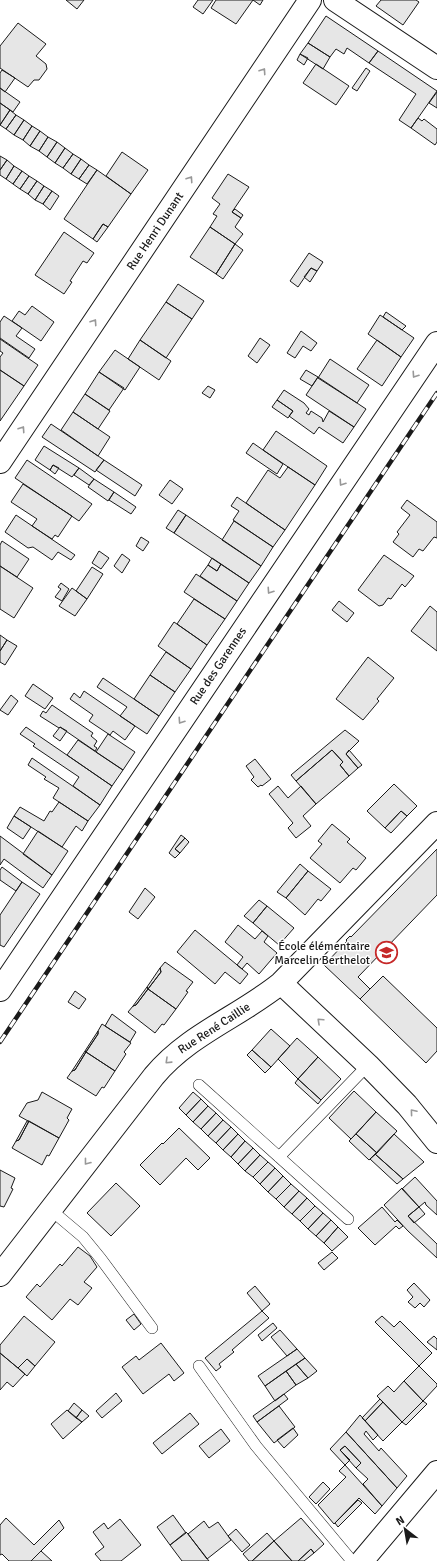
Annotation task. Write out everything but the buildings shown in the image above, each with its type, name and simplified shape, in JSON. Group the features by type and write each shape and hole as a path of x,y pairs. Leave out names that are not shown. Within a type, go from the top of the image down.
{"street":[{"name":"Rue Henri Dunant","path":"0,462 310,0"},
{"path":"335,0 437,68"},
{"name":"Rue des Garennes","path":"0,990 437,343"},
{"name":"Rue René Caillie","path":"0,1275 154,1076 169,1059 203,1033 262,997 281,983 437,823"},
{"path":"281,983 368,1065 407,1105 437,1142"},
{"path":"362,1561 437,1472"}],"lane":[{"path":"279,1157 368,1065"},
{"path":"199,1085 348,1219"},
{"path":"51,1210 83,1237 152,1328"},
{"path":"199,1366 256,1446 352,1561"}],"railway":[{"path":"0,1042 437,393"}],"place":[{"name":"École élémentaire Marcelin Berthelot","path":"386,953"}]}
